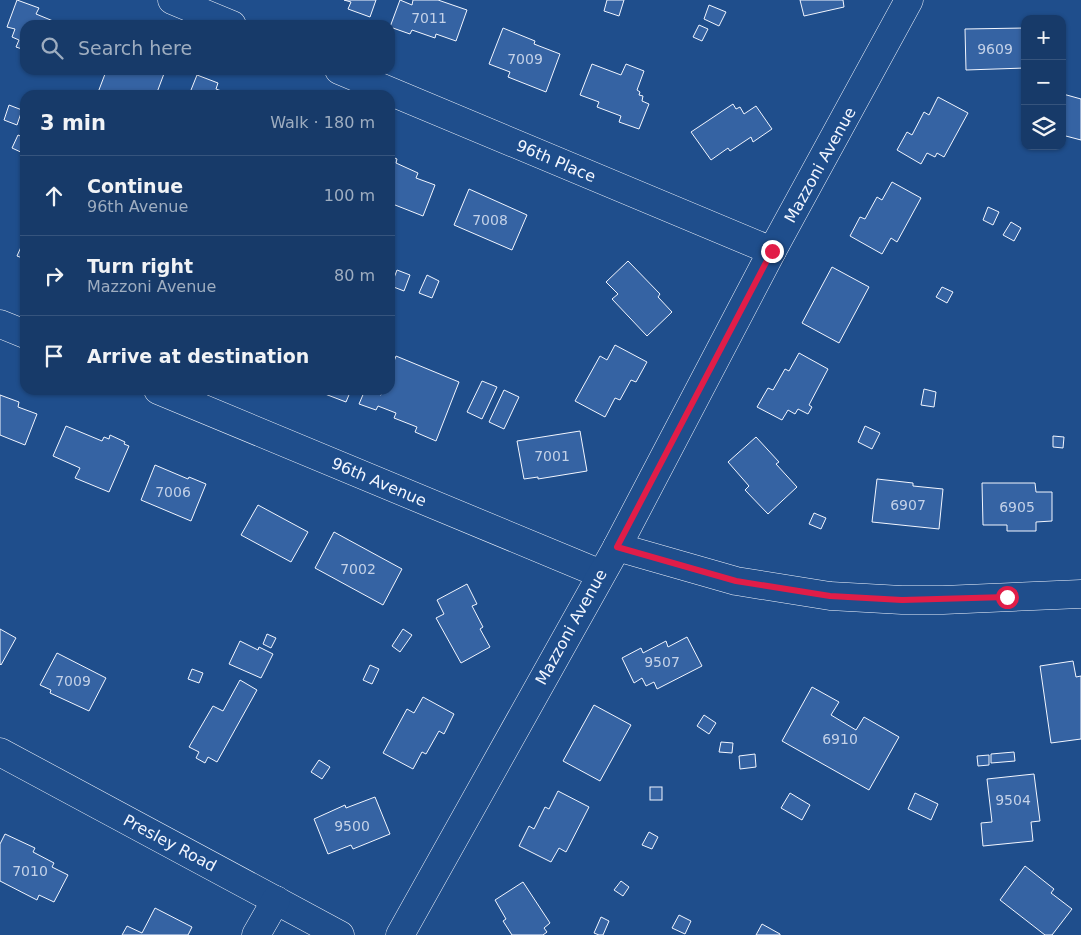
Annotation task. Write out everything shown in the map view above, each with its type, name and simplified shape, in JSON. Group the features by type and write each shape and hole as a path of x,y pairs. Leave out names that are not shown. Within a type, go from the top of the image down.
{"street":[{"path":"172,0 220,20"},
{"name":"Mazzoni Avenue","path":"400,935 600,574 617,547 772,251 909,0"},
{"name":"96th Place","path":"351,75 387,90"},
{"name":"96th Place","path":"395,93 772,251"},
{"path":"0,324 20,332"},
{"name":"96th Avenue","path":"170,395 600,574"},
{"path":"617,547 736,581 830,596 944,600 1081,594"},
{"name":"Presley Road","path":"0,752 340,935"},
{"path":"256,935 276,900"}],"building":[{"path":"17,0 39,8 36,14 51,20 20,20 20,48 16,47 19,40 12,37 15,29 7,27"},
{"path":"344,0 376,0 370,17 348,9 351,2"},
{"path":"400,0 412,5 413,0 438,0 467,10 456,41 436,34 435,38 412,30 410,34 395,29 395,20 393,20"},
{"path":"607,0 624,0 619,16 604,11"},
{"path":"800,0 843,0 844,7 804,16"},
{"path":"709,5 726,12 719,26 704,19"},
{"path":"699,25 708,29 702,41 693,37"},
{"path":"503,28 535,41 534,44 560,54 546,92 508,77 510,72 489,64"},
{"path":"1021,28 1021,68 966,70 965,29"},
{"path":"592,64 621,75 626,64 644,71 637,90 640,92 639,95 643,96 642,101 649,104 639,129 619,122 621,116 597,107 599,102 580,95"},
{"path":"105,75 164,75 158,90 99,90"},
{"path":"197,75 218,83 216,89 219,90 191,90"},
{"path":"1066,95 1081,99 1081,140 1066,136"},
{"path":"938,97 968,113 944,157 937,153 935,157 927,153 921,164 897,150 907,132 912,135 924,112 929,115"},
{"path":"733,104 736,109 740,107 744,114 756,106 772,129 753,142 751,137 730,151 728,148 711,160 691,132"},
{"path":"9,105 20,109 17,125 4,120"},
{"path":"18,135 20,136 20,152 12,148"},
{"path":"395,158 397,159 396,163 418,173 416,178 435,185 423,216 395,205"},
{"path":"892,182 921,198 897,242 891,238 882,254 850,236 860,217 865,219 877,197 882,200"},
{"path":"469,189 527,215 512,250 454,225"},
{"path":"988,207 999,212 993,225 983,220"},
{"path":"1011,222 1021,228 1014,241 1003,235"},
{"path":"628,261 660,294 658,297 672,312 647,336 612,299 618,294 606,282"},
{"path":"832,267 869,287 839,343 802,323"},
{"path":"397,270 410,275 404,291 395,288"},
{"path":"427,275 439,281 432,298 419,293"},
{"path":"942,287 953,292 947,303 936,297"},
{"path":"615,345 647,362 636,382 631,380 620,400 615,398 605,417 575,401 600,356 607,360"},
{"path":"799,353 828,369 809,405 812,407 808,414 798,409 795,414 788,410 782,420 757,407 768,388 773,390 785,369 789,371"},
{"path":"396,356 459,382 436,441 415,432 417,427 394,418 396,413 378,406 376,410 359,404 363,395 395,395"},
{"path":"482,381 497,387 482,419 467,412"},
{"path":"924,389 936,392 934,407 921,405"},
{"path":"504,390 519,397 504,429 489,422"},
{"path":"0,395 19,402 18,407 37,414 25,445 0,435"},
{"path":"328,395 349,395 346,402"},
{"path":"66,426 102,441 104,437 109,439 110,435 129,446 109,492 75,478 80,468 53,456"},
{"path":"865,426 880,433 872,449 858,442"},
{"path":"580,431 587,471 538,479 538,477 524,479 517,441"},
{"path":"1053,436 1064,437 1063,448 1053,447"},
{"path":"756,437 779,462 776,464 797,487 768,514 745,490 749,486 728,462"},
{"path":"155,465 188,479 189,477 206,484 191,521 141,500"},
{"path":"877,479 913,483 913,486 943,489 939,529 872,522"},
{"path":"982,483 1035,483 1036,492 1052,492 1052,521 1036,522 1036,531 1007,531 1007,525 983,525"},
{"path":"258,505 308,532 291,562 241,535"},
{"path":"814,513 826,518 821,529 809,524"},
{"path":"334,532 402,569 383,605 315,568"},
{"path":"467,584 477,604 472,606 483,627 480,629 490,647 461,663 436,618 444,614 437,600"},
{"path":"0,629 16,638 1,665 0,664"},
{"path":"403,629 412,635 400,652 392,646"},
{"path":"267,634 276,638 271,648 263,644"},
{"path":"687,637 702,666 657,689 654,682 646,686 642,678 634,683 622,658 641,648 643,653 666,641 668,647"},
{"path":"240,641 258,650 259,647 273,654 261,678 229,664"},
{"path":"57,653 106,678 89,711 50,693 51,690 40,685"},
{"path":"1073,661 1076,677 1081,676 1081,739 1051,743 1040,666"},
{"path":"370,665 379,669 372,684 363,680"},
{"path":"192,669 203,673 199,683 188,679"},
{"path":"240,680 257,690 217,762 208,757 205,763 196,758 199,752 189,747 213,706 223,711"},
{"path":"812,687 839,702 831,715 856,730 864,717 899,737 869,790 782,741"},
{"path":"423,697 454,714 444,734 439,731 426,754 422,752 413,769 383,753 407,709 414,713"},
{"path":"594,705 631,725 600,781 563,761"},
{"path":"704,715 716,723 709,734 697,726"},
{"path":"721,742 733,743 732,753 719,752"},
{"path":"1014,752 1015,761 991,763 991,754"},
{"path":"755,754 756,767 740,769 739,756"},
{"path":"989,755 989,765 978,766 977,756"},
{"path":"319,760 330,767 322,779 311,772"},
{"path":"1034,774 1040,821 1031,822 1033,841 983,846 981,823 992,822 987,779"},
{"path":"650,787 662,787 662,800 650,800"},
{"path":"558,791 589,807 566,852 559,848 551,862 519,846 529,826 534,829 545,807 549,809"},
{"path":"790,793 810,805 802,820 781,808"},
{"path":"915,793 938,804 931,820 908,809"},
{"path":"375,797 390,834 353,849 351,845 328,854 314,819 345,805 346,808"},
{"path":"649,832 658,837 652,849 642,845"},
{"path":"5,834 35,848 33,852 54,863 52,867 68,875 54,902 39,895 37,900 0,881 0,844"},
{"path":"1025,866 1054,889 1051,893 1072,909 1052,935 1045,935 1000,900"},
{"path":"621,881 629,887 623,896 614,890"},
{"path":"523,882 550,923 544,928 547,932 543,935 512,935 503,921 506,919 495,900"},
{"path":"155,908 192,927 188,935 122,935 127,926 142,933"},
{"path":"679,915 691,921 685,934 672,928"},
{"path":"601,917 609,921 603,935 599,935 594,933"},
{"path":"762,924 780,934 780,935 756,935"}],"route":[{"path":"772,251 617,547 736,581 830,596 902,600 1007,597"}]}
